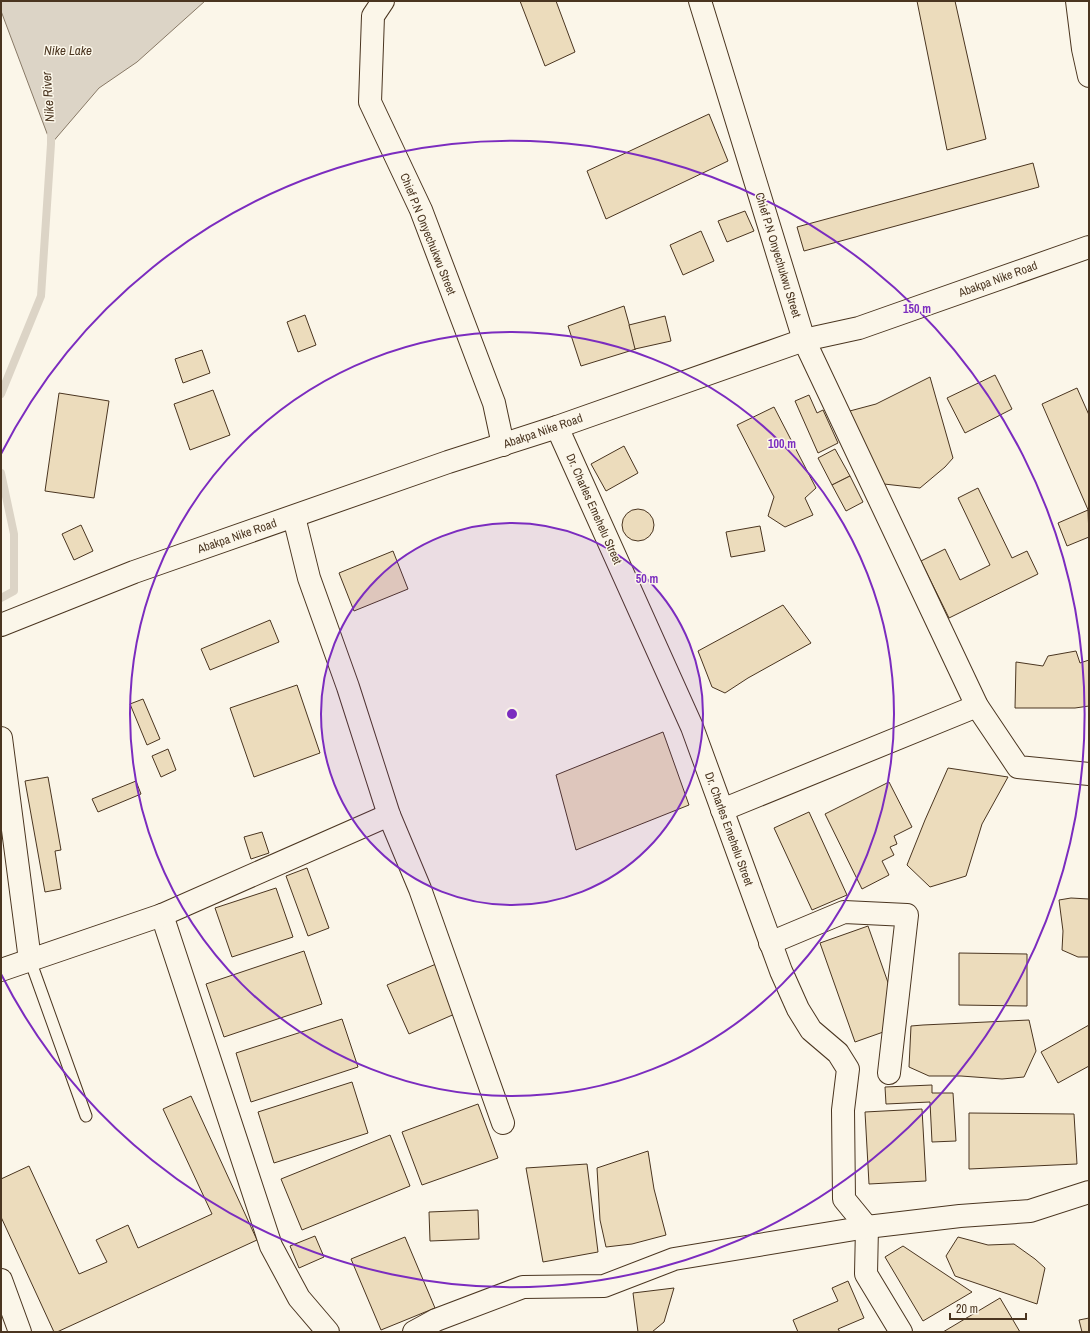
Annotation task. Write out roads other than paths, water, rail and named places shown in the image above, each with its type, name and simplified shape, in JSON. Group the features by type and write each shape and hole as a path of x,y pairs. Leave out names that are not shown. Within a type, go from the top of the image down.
{"street":[{"name":"Chief P.N Onyechukwu Street","path":"383,1 373,16 370,102 421,210 494,403 503,445"},
{"name":"Chief P.N Onyechukwu Street","path":"700,1 804,340 976,706 1018,767 1089,774"},
{"path":"1077,1 1083,49 1089,76"},
{"name":"Abakpa Nike Road","path":"1,625 134,572 448,462 557,427 804,340 859,328 1089,246"},
{"name":"Dr. Charles Emehelu Street","path":"557,427 692,727 781,971 801,1014 811,1030 838,1053 848,1069 843,1110 844,1199 867,1227"},
{"path":"294,517 309,578 348,687 389,815 420,889 503,1123"},
{"path":"722,810 976,706"},
{"path":"1,738 30,960"},
{"path":"1,970 162,915 389,815"},
{"path":"770,943 844,912 907,915 889,1074"},
{"path":"162,915 271,1246 299,1298 328,1332"},
{"path":"414,1332 436,1320 523,1287 604,1286 674,1258 867,1227 960,1216 1030,1211 1089,1192"},
{"path":"867,1227 866,1274 901,1332"},
{"path":"1,1280 20,1332"}],"lane":[{"path":"30,960 86,1116"}],"water":[{"name":"Nike Lake","path":"1,1 205,1 137,62 99,88 51,144 1,11"}],"waterway":[{"path":"1,394 41,296 51,135"},
{"path":"1,473 14,534 14,591 1,598"}],"water label":[{"name":"Nike River","path":"48,97"}]}
